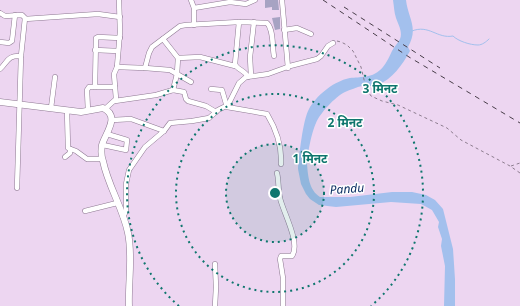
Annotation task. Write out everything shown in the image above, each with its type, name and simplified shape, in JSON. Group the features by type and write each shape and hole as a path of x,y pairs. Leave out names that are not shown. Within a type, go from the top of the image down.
{"street":[{"path":"115,101 114,74 117,67 120,38 119,0"},
{"path":"191,0 194,8 194,25"},
{"path":"194,8 230,2 246,4 255,0"},
{"path":"282,0 288,68"},
{"path":"0,13 6,16 23,16 25,19 98,14 120,17"},
{"path":"0,42 9,43 12,41 15,15"},
{"path":"17,188 21,56 25,19"},
{"path":"235,66 239,22"},
{"path":"146,68 151,49 180,26 239,22 268,23 274,56"},
{"path":"249,76 254,22"},
{"path":"284,30 297,28 311,34"},
{"path":"95,86 95,39 97,37 120,38"},
{"path":"163,39 178,58 177,74 173,90"},
{"path":"123,217 126,210 126,184 129,170 144,147 164,131 171,122 203,119 212,116 216,112 227,107 239,83 249,76 268,74 319,58 328,46 333,43"},
{"path":"95,50 118,51"},
{"path":"0,69 10,58 14,56 21,56"},
{"path":"178,58 200,57 235,66 245,71 249,76"},
{"path":"117,67 169,70 191,82"},
{"path":"51,108 55,77"},
{"path":"88,111 88,88 91,86 115,87"},
{"path":"211,88 222,90 227,107"},
{"path":"0,102 81,112 105,109 115,101 151,96 173,90 184,92 188,101 206,106 216,112"},
{"path":"227,107 267,114 274,125 282,155 281,164"},
{"path":"105,109 110,113 112,120 103,145 102,159 128,233 130,271 129,306"},
{"path":"65,157 70,152 68,146 67,110"},
{"path":"112,120 131,119 164,131"},
{"path":"103,145 125,151 127,149 127,139 107,134"},
{"path":"70,149 76,151 87,159 102,159"},
{"path":"276,173 281,204 291,230 294,248 294,253 292,256 281,256 280,259 283,278 283,306"},
{"path":"85,211 117,203"},
{"path":"214,306 216,287 215,264"}],"path":[{"path":"333,43 341,42 348,45 353,51 361,67 366,88 373,97 398,105 429,119 449,130 460,140 510,166 520,173"},
{"path":"510,166 520,163"}],"water":[{"path":"393,0 406,0 413,29 413,34 408,47 410,51 400,66 388,79 375,86 362,86 345,92 332,101 324,110 316,123 310,143 307,164 309,178 313,191 320,197 350,197 392,192 412,192 426,195 435,200 443,209 453,249 455,306 444,306 445,266 441,246 442,239 438,227 439,222 432,210 421,204 391,202 336,207 319,205 310,199 301,184 298,169 299,156 303,129 309,109 320,95 335,84 348,78 373,75 384,66 401,36"}],"building":[{"path":"265,0 278,0 279,10 272,10 272,7 265,8"},
{"path":"280,17 280,29 275,30 272,18"}],"waterway":[{"path":"412,31 418,29 428,30 442,36 453,36 461,41 475,45 482,44 489,39"}],"railway":[{"path":"323,0 409,57 520,123"},
{"path":"344,7 440,68"}],"water label":[{"name":"Pandu","path":"347,189"}]}
